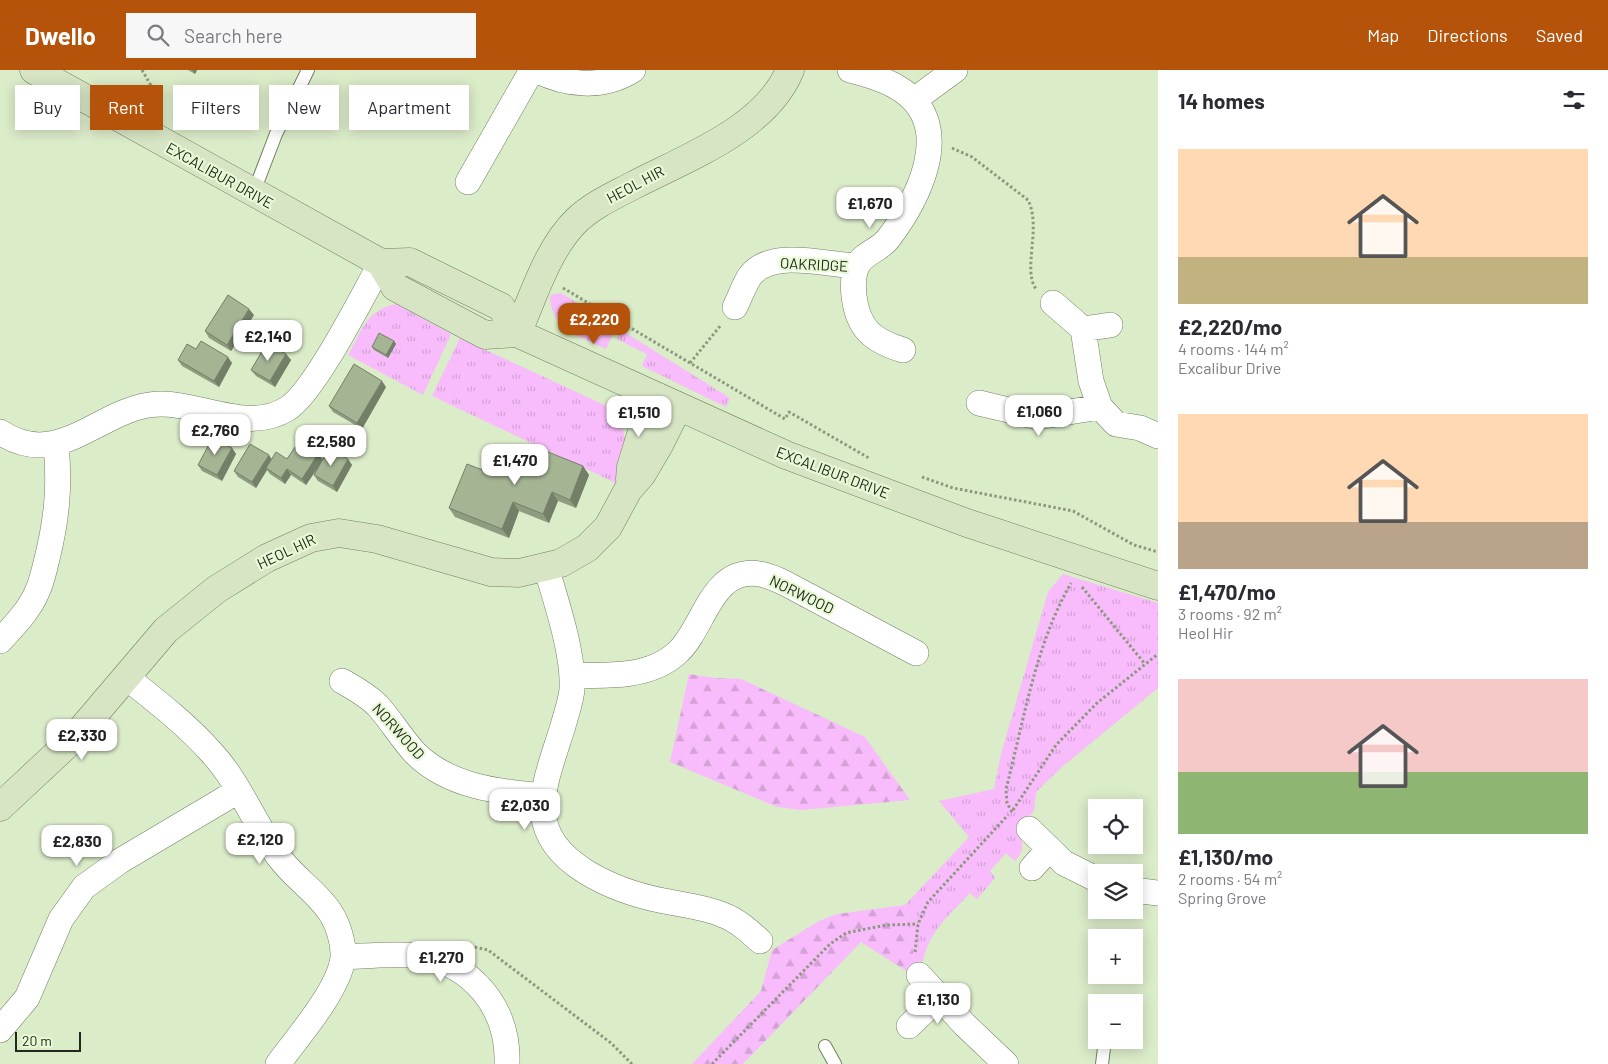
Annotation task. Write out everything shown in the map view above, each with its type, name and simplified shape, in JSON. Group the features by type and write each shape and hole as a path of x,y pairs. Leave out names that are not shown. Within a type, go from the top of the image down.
{"street":[{"name":"EXCALIBUR DRIVE","path":"34,70 253,194 381,263"},
{"path":"468,182 534,70 550,77 585,84 614,79 633,70"},
{"name":"HEOL HIR","path":"517,333 559,243 578,219 605,200 738,129 766,107 778,93 790,70"},
{"name":"OAKRIDGE","path":"850,70 889,83 914,100 925,120 930,143 926,169 921,184 896,229 885,242 865,257 857,266 854,292 860,323 869,333 887,345 903,350"},
{"path":"914,100 955,70"},
{"name":"OAKRIDGE","path":"735,307 750,276 760,266 786,260 857,266"},
{"path":"0,432 18,441 35,445 56,444 69,440 117,415 150,405 184,405 244,418 273,415 286,410 296,403 306,391 381,263 410,262 501,307 517,333"},
{"path":"1053,303 1083,329 1091,381 1100,407 1116,424 1140,428 1158,436"},
{"path":"1083,329 1110,325"},
{"name":"EXCALIBUR DRIVE","path":"517,333 786,455 967,523 1076,568 1158,586"},
{"name":"HEOL HIR","path":"628,490 631,467 653,396"},
{"path":"979,402 1038,417 1100,407"},
{"name":"HEOL HIR","path":"0,807 75,737 162,635 194,606 267,558 311,538 338,534 360,536 491,572 518,573 546,567 575,556 597,539 612,520 628,490 642,474 678,407"},
{"path":"0,641 30,605 37,593 44,570 58,510 56,444"},
{"path":"546,567 572,675 569,704 550,767 544,796 543,821 556,849 588,873 638,895 714,911 726,916 760,940"},
{"name":"NORWOOD","path":"572,675 625,674 642,671 662,662 677,653 689,639 717,590 729,580 743,574 758,574 772,577 916,653"},
{"path":"126,677 212,753 283,863 330,912 342,941 343,957 341,967 327,994 278,1064"},
{"name":"NORWOOD","path":"342,682 361,692 376,704 417,754 448,776 483,789 544,796"},
{"path":"0,1030 26,998 62,919 84,888 120,861 238,791"},
{"path":"1020,821 1064,863 1088,875"},
{"path":"1032,868 1049,849"},
{"path":"1143,891 1158,893"},
{"path":"343,957 404,955 453,966 481,987 493,1003 506,1040 507,1064"},
{"path":"919,975 1006,1064"},
{"path":"909,1026 939,996"}],"lane":[{"path":"253,194 276,134 308,70"},
{"path":"825,1046 835,1064"},
{"path":"1102,1064 1104,1049"}],"path":[{"path":"930,143 949,146 972,157 1028,200 1033,209 1034,228 1030,273 1034,285 1042,298 1053,303"},
{"path":"542,277 617,318 785,419 789,412 874,461"},
{"path":"690,363 735,307"},
{"path":"920,476 953,488 1073,512 1134,545 1158,552"},
{"path":"1020,821 1007,803 1006,789 1032,683 1053,618 1076,568 1145,664"},
{"path":"919,975 914,956 918,924 928,902 1020,821 1056,745 1097,703 1158,654"},
{"path":"712,1064 830,944 846,933 886,925 918,924"},
{"path":"436,961 451,943 488,950 611,1043 632,1064"}],"green space":[{"path":"561,293 616,327 606,349 568,330 561,324 551,307 550,295"},
{"path":"396,304 451,334 423,395 348,355 361,330 371,316 386,307"},
{"path":"621,330 730,398 726,407 642,366 647,354 617,339"},
{"path":"460,338 613,409 621,421 625,439 631,440 618,484 432,396"},
{"path":"1063,574 1158,603 1158,688 1063,766 1036,792 1034,811 1017,829 1021,838 1021,853 1015,861 1006,853 990,871 995,878 977,899 970,893 948,916 930,940 923,961 915,963 905,905 969,837 939,801 994,789 1001,754 1048,592"},
{"path":"689,674 741,679 865,737 910,800 801,810 777,807 670,762"},
{"path":"905,905 915,963 908,972 861,942 743,1064 692,1064 761,991 772,950 819,921 837,914"}],"building":[{"path":"228,295 249,309 227,345 205,331"},
{"path":"379,333 394,341 386,355 372,347"},
{"path":"201,341 228,357 214,381 178,360 187,344 196,349"},
{"path":"267,343 286,354 270,381 251,370"},
{"path":"354,364 382,381 357,423 329,406"},
{"path":"213,437 232,448 217,475 198,465"},
{"path":"299,441 318,454 302,479 287,469 281,478 266,468 276,452 287,459"},
{"path":"250,444 269,455 252,482 234,471"},
{"path":"528,444 583,466 570,500 552,492 543,514 513,502 502,529 449,508 467,464 493,474 500,455 520,463"},
{"path":"329,448 348,459 333,486 314,475"}]}
